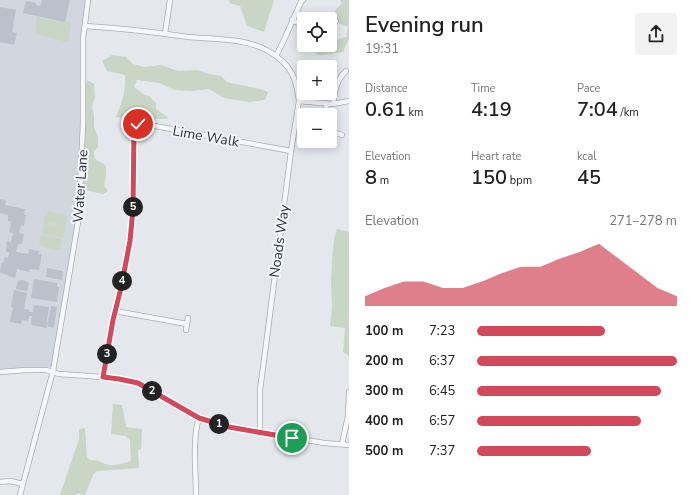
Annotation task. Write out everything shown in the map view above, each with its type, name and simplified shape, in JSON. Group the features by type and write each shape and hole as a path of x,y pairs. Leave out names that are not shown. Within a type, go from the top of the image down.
{"street":[{"name":"Water Lane","path":"20,495 53,371 80,216 84,123 83,39 88,0"},
{"path":"166,34 170,0"},
{"path":"276,56 292,20 303,0"},
{"path":"292,20 297,22"},
{"path":"85,26 243,42 263,48 286,64 293,74 299,101 333,104 349,100"},
{"path":"333,104 336,84 346,71"},
{"name":"Noads Way","path":"260,432 260,390 291,151 299,101"},
{"path":"326,103 326,108"},
{"name":"Lime Walk","path":"103,377 130,241 133,209 134,129 136,125 144,124 291,151"},
{"path":"337,134 342,135"},
{"path":"115,311 187,321 186,330"},
{"path":"0,372 46,370 59,374 119,379 138,383 199,418 229,427 324,443 349,445"},
{"path":"342,444 348,416 349,392"},
{"path":"196,495 195,457 197,424 199,418"},
{"path":"0,482 10,481 23,484"}],"shaded area":[{"path":"0,0 89,0 83,77 79,216 54,367 0,369"}],"green space":[{"path":"229,0 274,0 264,32 247,26 240,6 230,3"},
{"path":"340,0 349,0 349,39 343,52 318,55 315,52 337,52 337,40 346,37 348,27 338,23 337,12 334,12 342,3"},
{"path":"37,17 71,23 68,42 35,34"},
{"path":"112,55 126,57 133,64 144,67 161,65 178,71 197,70 221,76 227,82 268,92 265,100 249,102 224,98 209,89 192,91 175,90 159,83 137,80 134,87 143,94 149,96 156,103 156,109 169,118 116,117 123,97 125,75 107,71 102,61"},
{"path":"87,80 94,84 95,97 92,107 94,127 98,137 98,147 94,151 94,155 96,159 106,166 104,186 108,191 103,194 89,191 80,185 85,91"},
{"path":"46,211 67,215 65,226 44,222"},
{"path":"44,223 65,227 63,238 42,234"},
{"path":"337,229 349,232 349,356 343,352 345,328 330,326 332,307 332,262 334,239"},
{"path":"41,235 62,239 60,250 39,246"},
{"path":"113,404 122,405 126,427 142,429 141,449 138,450 139,468 97,471 93,475 85,495 77,493 76,495 60,495 79,439 79,429 85,428 87,457 90,460 96,460 109,465 131,461 130,440 125,436 111,434"}],"building":[{"path":"42,0 70,0 65,22 23,13 26,1 36,3 36,5 40,6"},
{"path":"0,7 16,10 12,32 17,33 14,45 0,42"},
{"path":"0,199 6,200 5,205 25,209 24,215 26,215 24,226 21,225 19,233 24,234 22,244 18,244 16,252 28,254 29,249 39,251 38,254 42,254 39,270 30,269 29,272 17,269 15,278 0,273 1,263 3,263 5,257 8,258 9,252 6,252 7,241 11,242 13,233 9,232 11,222 8,221 8,215 0,213"},
{"path":"47,268 63,271 62,280 46,277"},
{"path":"34,279 57,283 57,287 59,287 57,302 31,298"},
{"path":"18,280 24,280 29,283 27,291 16,289"},
{"path":"14,290 27,293 24,309 30,310 29,312 33,312 34,305 49,307 46,328 31,325 32,316 29,316 28,321 22,320 21,324 10,322"},
{"path":"51,306 57,307 54,328 47,326"}],"route":[{"path":"138,124 134,126 133,209 130,241 109,339 103,377 138,383 199,418 229,427 292,438"}]}
